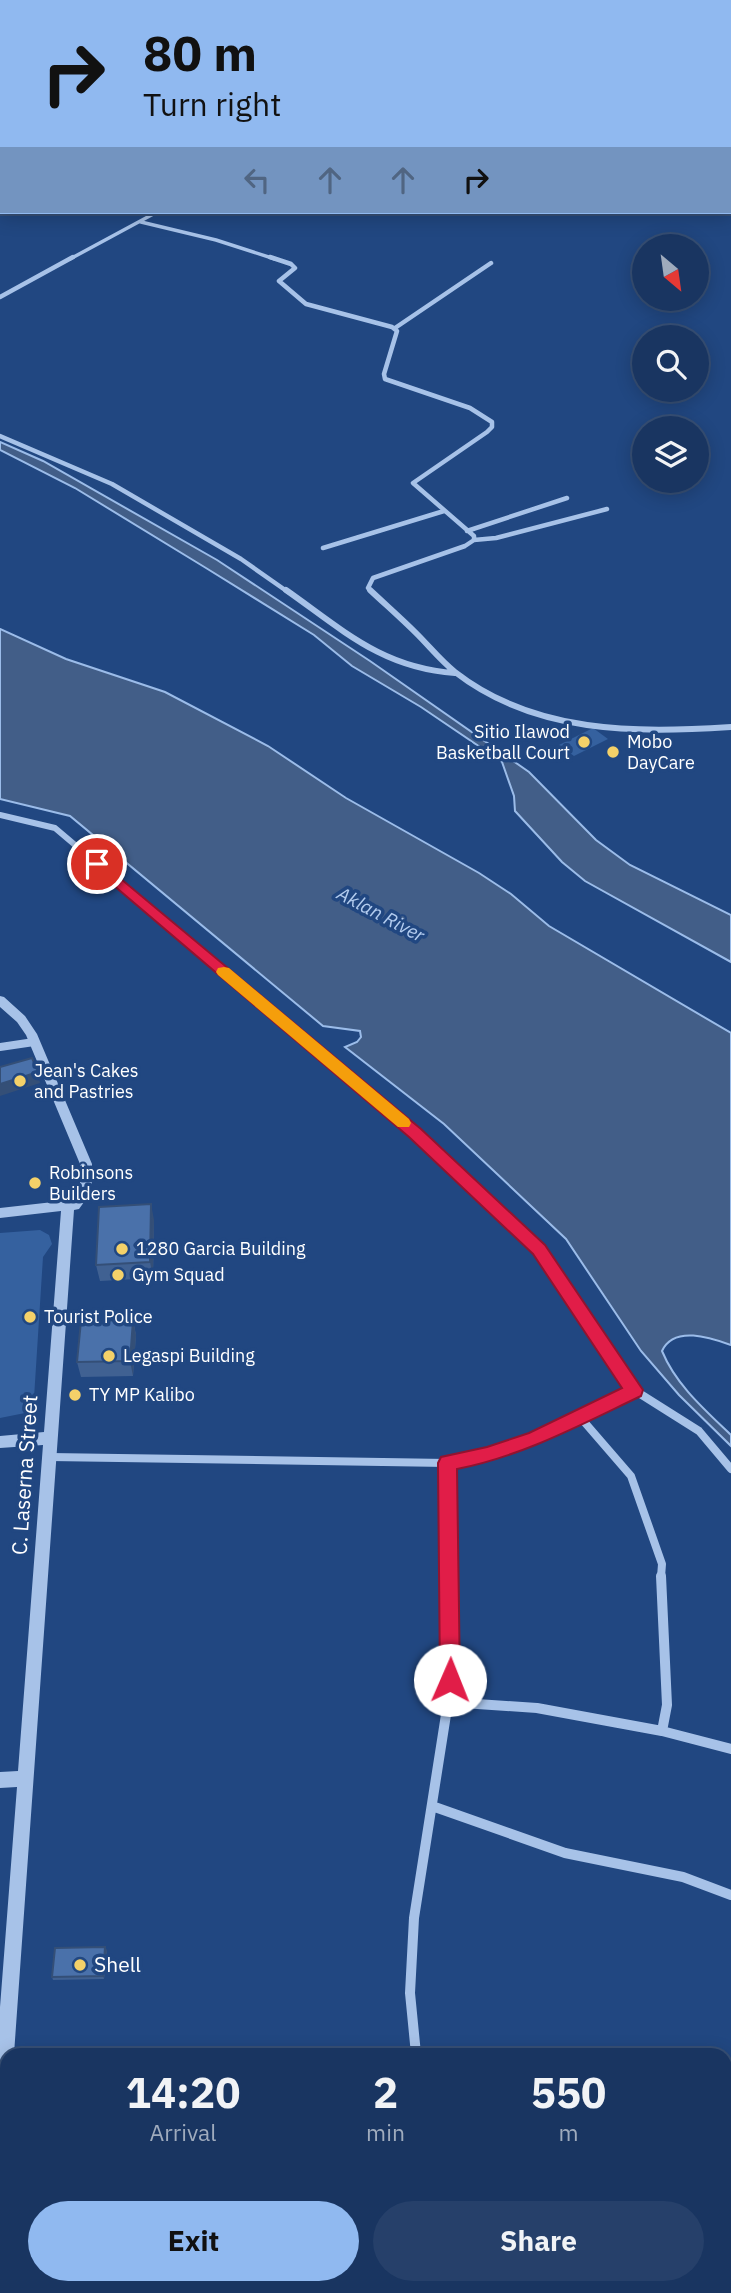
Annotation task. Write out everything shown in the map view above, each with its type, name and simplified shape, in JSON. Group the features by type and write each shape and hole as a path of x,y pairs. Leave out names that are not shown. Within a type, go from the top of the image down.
{"street":[{"path":"0,297 154,214"},
{"path":"141,222 216,240 291,264 295,268 279,281 302,302 395,328 491,263"},
{"path":"395,328 397,331 384,374 385,379 470,408 487,416 492,422 492,428 413,483 474,540"},
{"path":"0,436 112,484 230,552 387,659 437,672 455,673"},
{"path":"467,531 567,498"},
{"path":"607,509 496,538 474,540 465,546 373,578 368,588 455,673 498,700 566,724 661,733 731,727"},
{"path":"323,548 444,511"},
{"path":"0,815 55,828 415,1133 539,1250 634,1390 699,1431 731,1469"},
{"name":"C. Laserna Street","path":"0,1000 21,1019 34,1042 86,1164 86,1191 72,1205 51,1438 26,1779 6,1965 3,2048"},
{"path":"0,1047 34,1042"},
{"path":"0,1213 72,1205"},
{"path":"50,1457 447,1463 513,1447 634,1390"},
{"path":"580,1417 631,1476 662,1564 660,1582 667,1705 662,1731"},
{"path":"0,1442 51,1438"},
{"path":"415,2048 410,1993 414,1918 448,1702 451,1658 447,1463"},
{"path":"448,1702 537,1708 662,1731 731,1749"},
{"path":"0,1780 26,1779"},
{"path":"432,1806 527,1842 565,1853 683,1877 731,1895"}],"shaded area":[{"name":"Sitio Ilawod Basketball Court","path":"593,728 608,739 574,756 559,745"},
{"path":"40,1230 49,1235 52,1244 43,1257 34,1398 25,1413 0,1418 0,1233"}],"water":[{"path":"0,442 43,461 217,560 370,661 529,772 596,840 630,865 731,915 731,962 585,881 562,862 515,811 514,796 502,762 421,707 352,666 314,635 75,488 0,450"},
{"name":"Aklan River","path":"0,629 66,659 165,692 268,746 346,798 479,873 511,894 549,926 731,1033 731,1345 704,1337 684,1336 675,1338 662,1351 683,1386 731,1435 731,1446 679,1395 641,1351 566,1239 444,1124 345,1047 357,1042 361,1037 360,1031 323,1026 70,816 0,799"}],"building":[{"path":"32,1058 38,1072 0,1084 0,1067"},
{"name":"1280 Garcia Building","path":"151,1204 150,1262 96,1265 99,1207"},
{"path":"133,1320 130,1361 77,1362 81,1321"},
{"name":"Shell","path":"105,1947 103,1976 52,1977 55,1948"}],"slow traffic":[{"path":"224,972 403,1123"}],"place":[{"name":"Sitio Ilawod Basketball Court","path":"584,742"},
{"name":"Mobo DayCare","path":"613,752"},
{"name":"Jean's Cakes and Pastries","path":"20,1081"},
{"name":"Robinsons Builders","path":"35,1183"},
{"name":"1280 Garcia Building","path":"122,1249"},
{"name":"Gym Squad","path":"118,1275"},
{"name":"Tourist Police","path":"30,1317"},
{"name":"Legaspi Building","path":"109,1356"},
{"name":"TY MP Kalibo","path":"75,1395"},
{"name":"Shell","path":"80,1965"}],"route":[{"path":"97,864 415,1133 539,1250 634,1390 534,1439 487,1455 447,1463 450,1680"}]}
